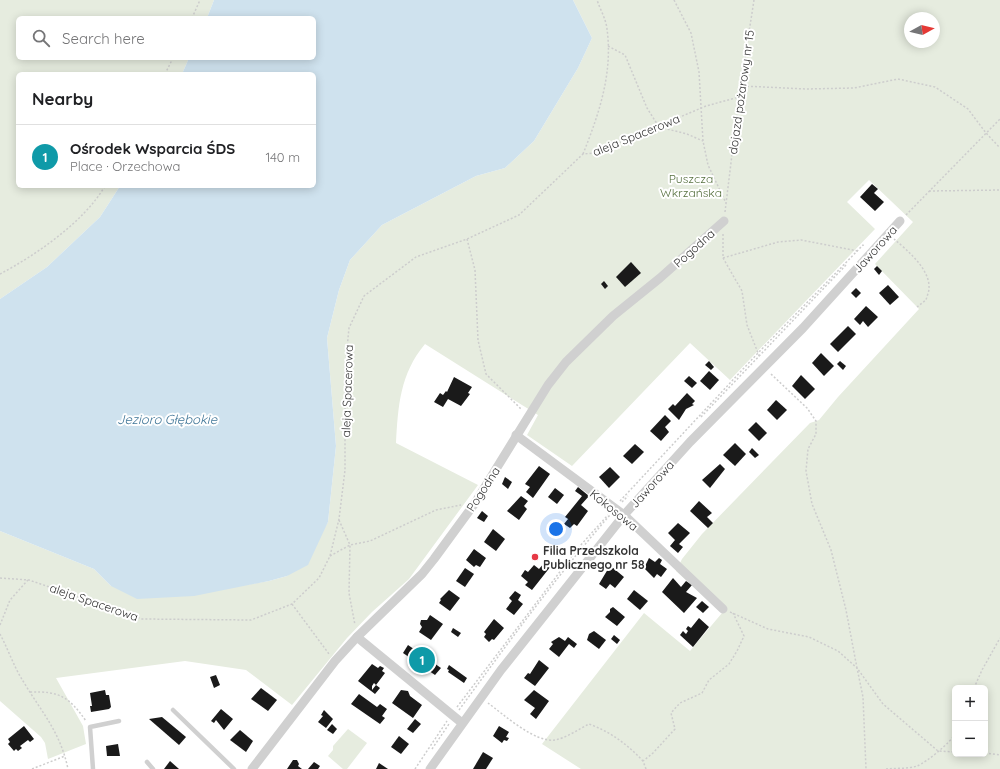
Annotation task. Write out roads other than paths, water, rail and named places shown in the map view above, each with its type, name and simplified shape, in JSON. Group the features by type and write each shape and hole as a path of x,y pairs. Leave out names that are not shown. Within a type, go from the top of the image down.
{"street":[{"name":"Pogodna","path":"252,769 335,661 422,574 475,503 548,385 580,347 724,221"},
{"name":"Jaworowa","path":"430,769 501,670 624,515 690,442 803,328 900,221"},
{"name":"Kokosowa","path":"516,435 624,515 723,609"},
{"path":"358,637 462,723"}],"lane":[{"path":"173,710 234,769"},
{"path":"93,769 90,727 119,721"},
{"path":"148,762 153,769"}],"water":[{"name":"Jezioro Głębokie","path":"214,0 573,0 592,38 578,68 534,141 505,168 476,176 382,225 350,260 339,290 327,338 336,446 328,522 308,565 287,576 269,581 194,596 137,599 111,586 94,569 0,531 0,299 47,267 100,217 119,188 316,188 316,72 183,72 188,60 316,60 316,16 208,16"}],"place":[{"name":"Filia Przedszkola Publicznego nr 58","path":"535,557"},
{"name":"Ośrodek Wsparcia ŚDS","path":"422,660"}],"park label":[{"name":"Puszcza Wkrzańska","path":"691,185"}]}
